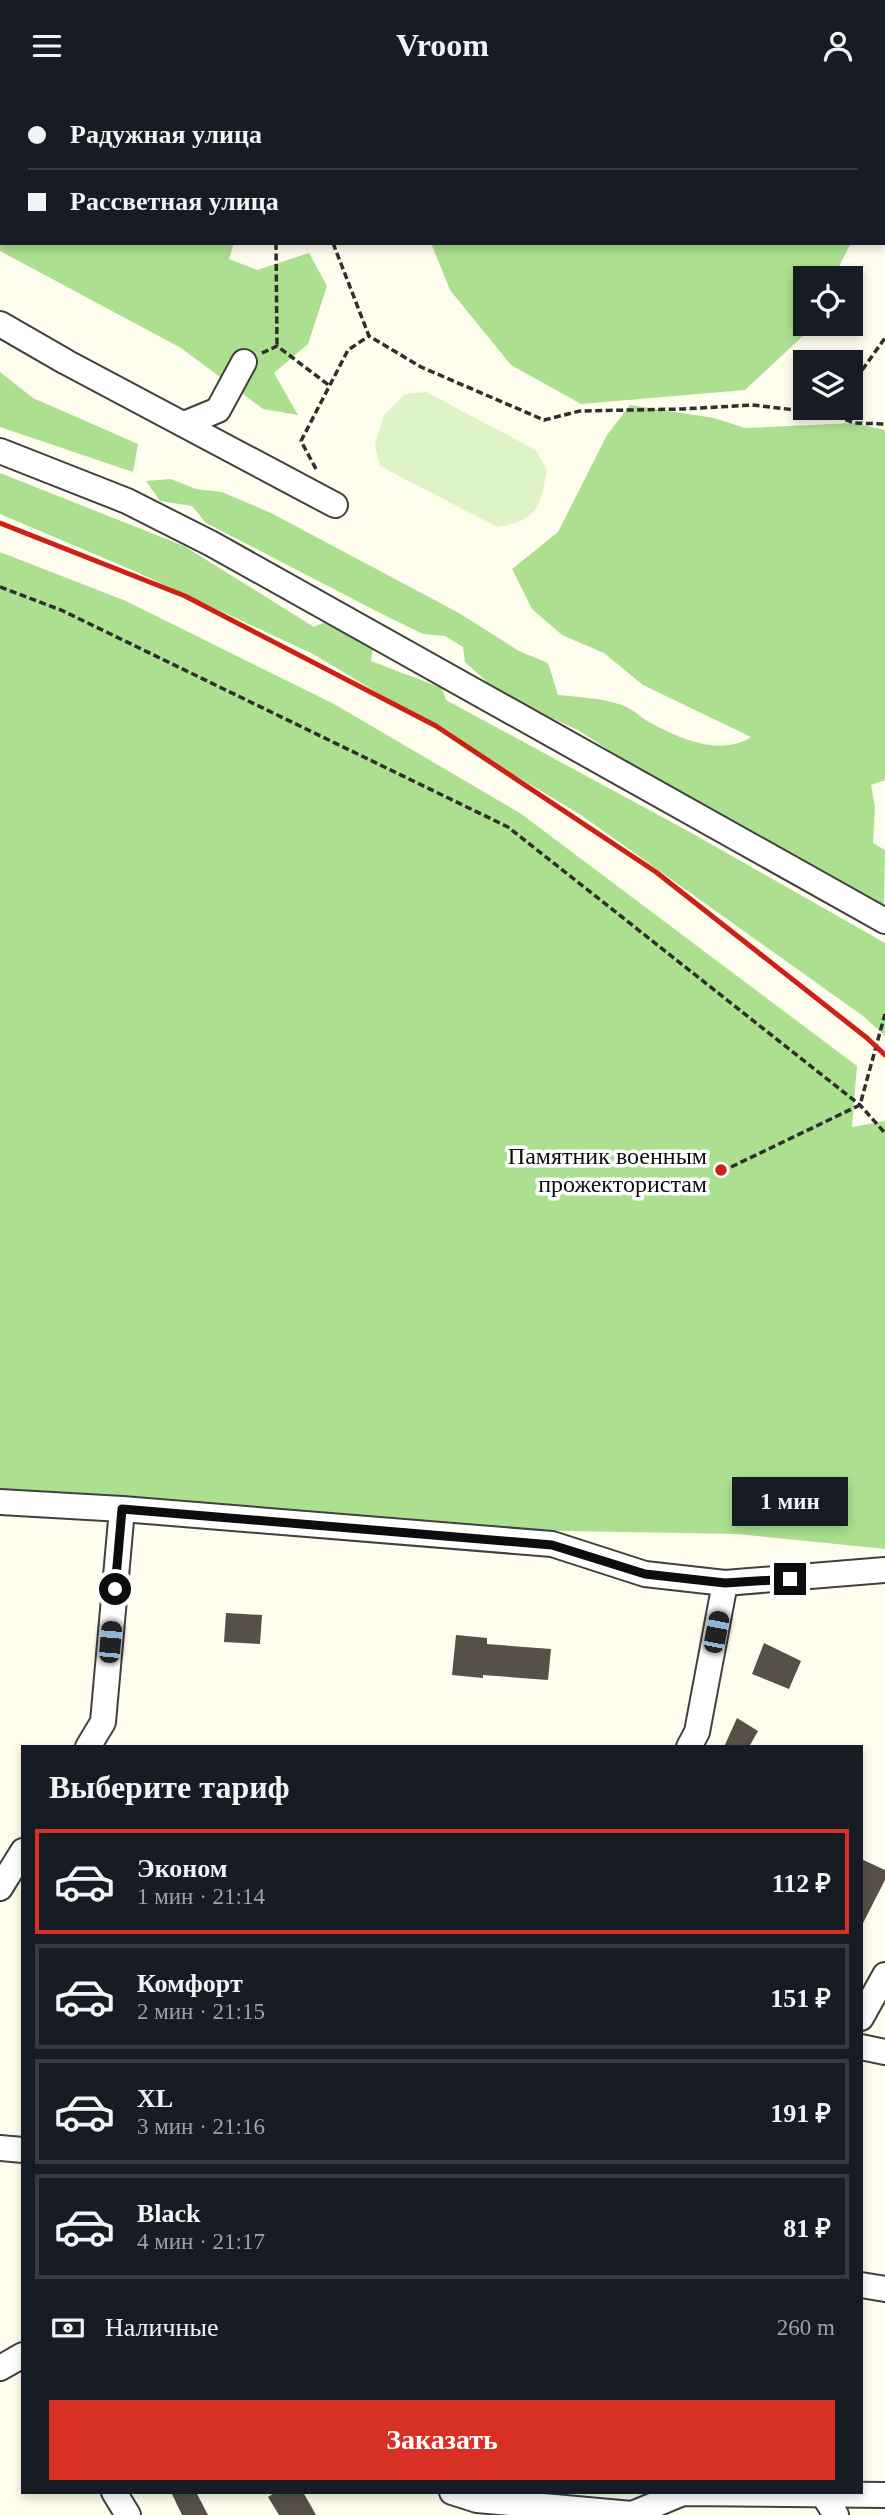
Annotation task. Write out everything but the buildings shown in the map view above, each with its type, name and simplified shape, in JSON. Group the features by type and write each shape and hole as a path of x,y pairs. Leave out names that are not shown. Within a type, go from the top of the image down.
{"street":[{"path":"0,324 335,505"},
{"path":"184,424 218,409 244,362"},
{"path":"0,451 127,501 212,544 885,921"},
{"path":"0,1502 122,1509 552,1545 645,1574 725,1583 885,1570"},
{"path":"89,1745 103,1722 122,1509"},
{"path":"690,1745 697,1732 725,1583"},
{"path":"0,1888 21,1854"},
{"path":"863,2014 885,1975"},
{"path":"863,2047 885,2052"},
{"path":"0,2148 21,2151"},
{"path":"863,2285 885,2289"},
{"path":"0,2368 21,2356"},
{"path":"115,2494 128,2515"},
{"path":"458,2494 477,2500 635,2507 680,2494"},
{"path":"823,2494 835,2515"},
{"path":"854,2494 885,2495"}],"path":[{"path":"276,245 277,346"},
{"path":"334,245 369,336 421,367 544,420 580,411 752,405 793,410"},
{"path":"318,473 301,442 348,350 369,336"},
{"path":"863,369 885,338"},
{"path":"244,362 277,346"},
{"path":"277,346 330,386"},
{"path":"845,420 854,423 885,424"},
{"path":"0,587 61,610 508,827 860,1105 885,1133"},
{"path":"731,1167 860,1105 885,1014"}],"green space":[{"path":"0,245 233,245 229,259 257,270 309,253 327,286 308,344 274,373 298,415 263,409 181,348 0,251"},
{"path":"432,245 850,245 839,266 793,266 793,336 803,336 745,390 581,404 511,365 450,290"},
{"path":"0,372 33,398 138,444 133,472 0,427"},
{"path":"426,392 536,450 547,470 539,502 529,516 521,521 497,527 380,466 375,445 384,415 405,394"},
{"path":"630,405 714,418 745,428 854,423 885,430 885,780 871,785 875,807 873,843 885,850 884,905 635,767 578,730 527,707 487,682 465,662 463,647 445,636 423,634 382,614 206,523 192,506 160,501 146,481 171,479 196,489 222,492 271,513 459,613 519,651 548,663 558,695 598,699 622,705 660,728 699,743 739,743 751,737 643,685 604,653 562,635 532,609 512,569 558,532 607,435"},
{"path":"0,473 184,546 314,627 332,619 374,642 371,661 442,688 446,700 688,831 885,943 885,1036 863,1016 581,815 313,654 132,570 0,514"},
{"path":"0,552 126,601 334,704 520,813 857,1066 852,1127 885,1121 885,1549 738,1534 402,1528 0,1497"}],"railway":[{"path":"0,523 185,596 436,726 656,872 885,1055"}],"place":[{"name":"Памятник военным прожектористам","path":"721,1170"}],"route":[{"path":"115,1589 122,1509 552,1545 645,1574 725,1583 790,1579"}]}
